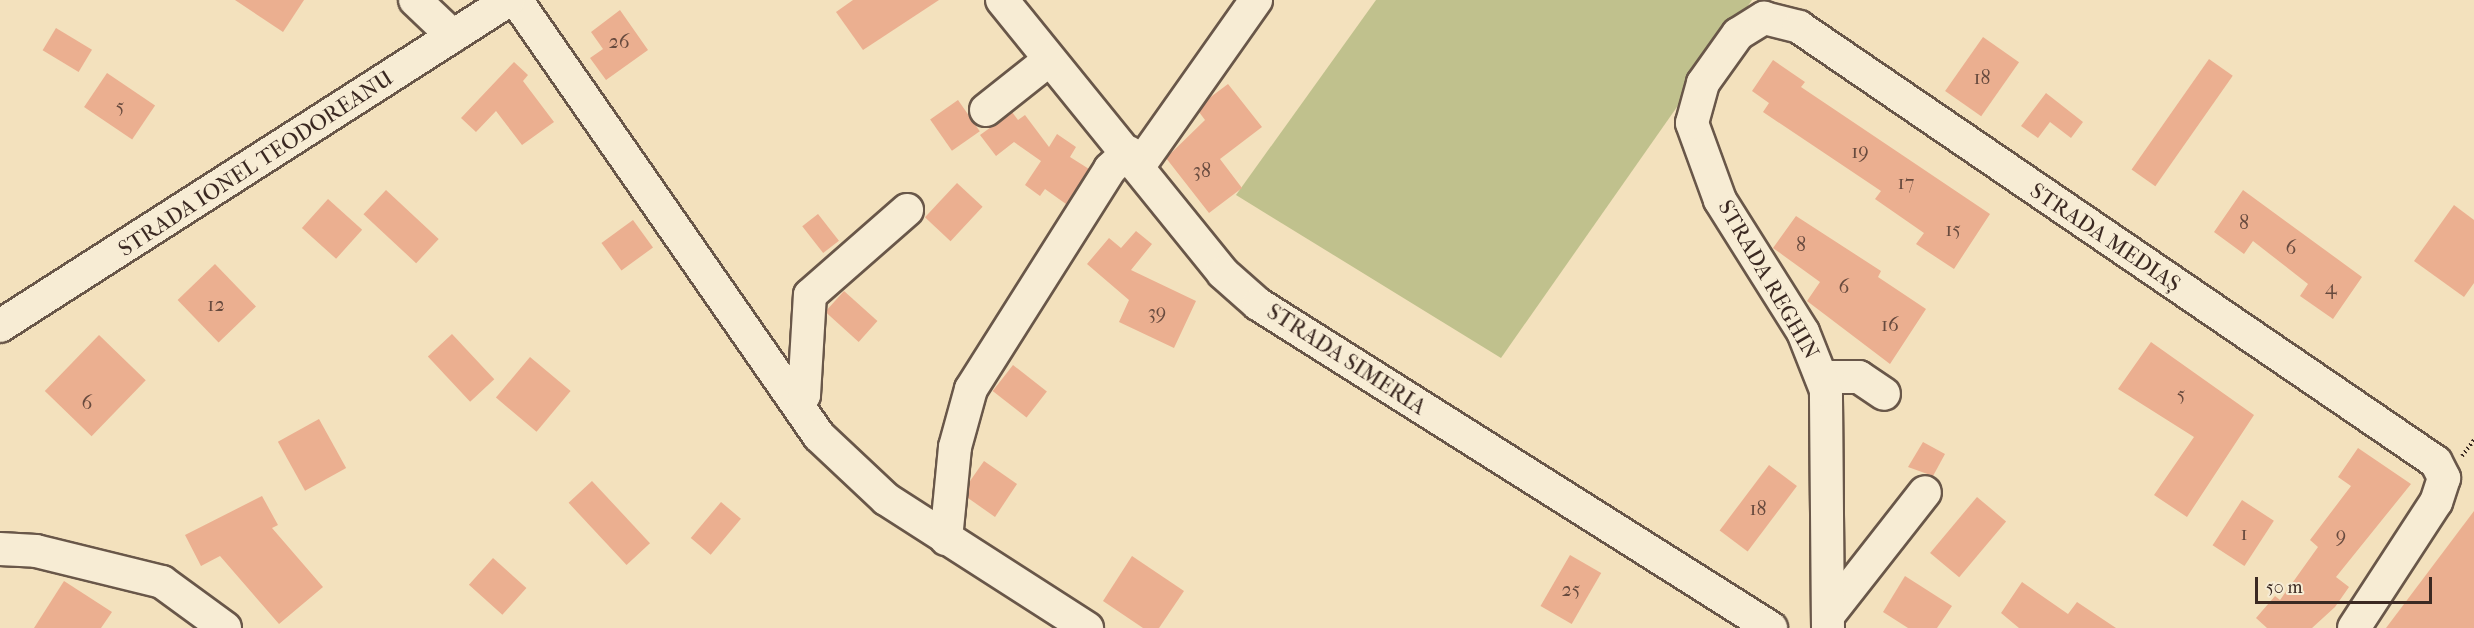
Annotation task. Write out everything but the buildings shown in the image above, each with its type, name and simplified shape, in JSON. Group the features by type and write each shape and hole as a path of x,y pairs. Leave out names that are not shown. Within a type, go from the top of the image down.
{"street":[{"path":"415,0 453,36"},
{"name":"STRADA IONEL TEODOREANU","path":"0,326 509,0"},
{"path":"516,0 797,402 849,467 946,539 1087,628"},
{"name":"STRADA SIMERIA","path":"1002,0 1223,273 1258,304 1771,628"},
{"path":"946,539 955,447 971,389 1110,170 1133,159 1256,0"},
{"name":"STRADA REGHIN","path":"1764,9 1738,34 1703,83 1692,123 1720,200 1803,332 1822,377 1829,410 1829,620"},
{"name":"STRADA MEDIAȘ","path":"1764,9 1799,27 2427,454 2442,470 2436,502 2354,628"},
{"path":"986,110 1049,60"},
{"path":"797,402 804,395 810,295 907,210"},
{"path":"1822,377 1859,377 1884,394"},
{"path":"1829,620 1925,492"},
{"path":"0,549 36,551 162,582 225,628"}],"green space":[{"path":"1376,0 1752,0 1501,358 1236,195"}]}
